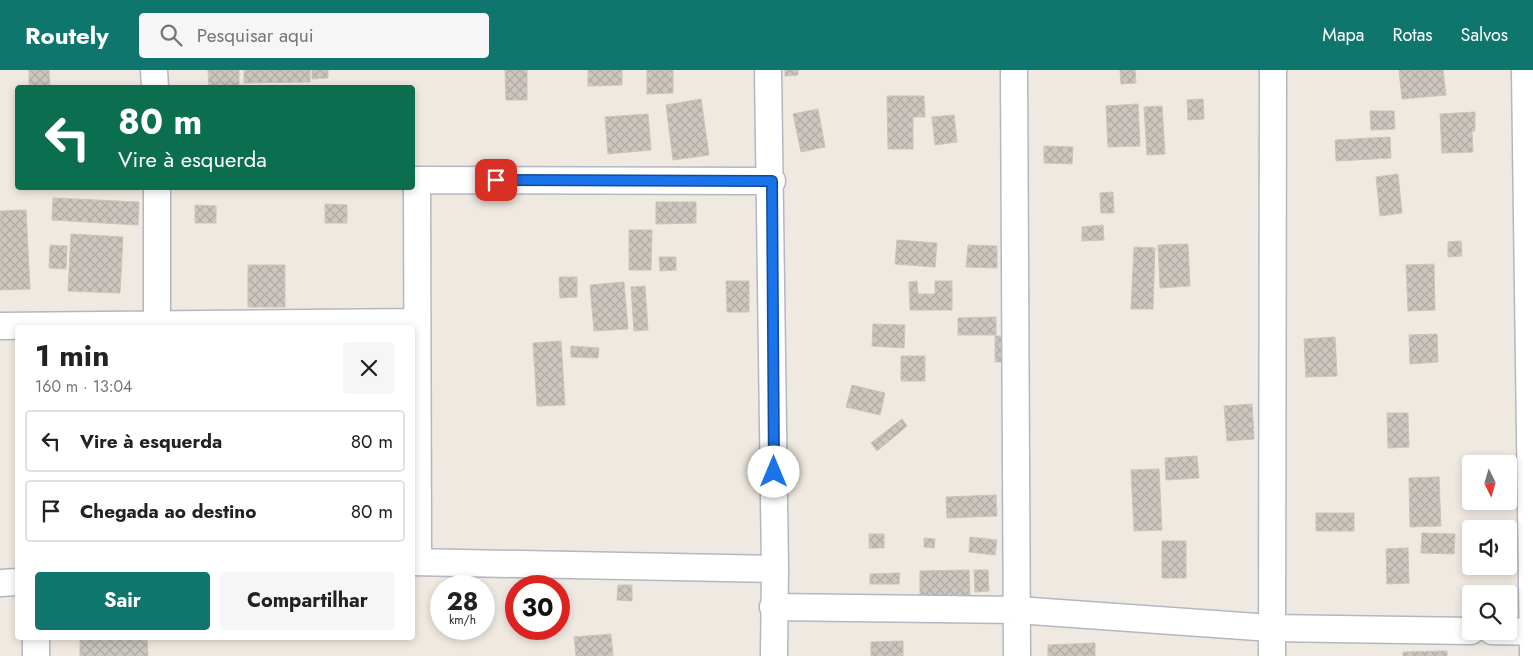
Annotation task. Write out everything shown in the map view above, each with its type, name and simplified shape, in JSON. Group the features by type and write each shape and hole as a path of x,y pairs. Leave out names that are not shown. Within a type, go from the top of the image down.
{"street":[{"path":"154,70 154,85"},
{"path":"768,70 772,181 774,656"},
{"path":"1014,70 1017,656"},
{"path":"1272,656 1273,70"},
{"path":"1525,70 1533,654"},
{"path":"772,181 415,180 417,322 415,562 775,569"},
{"path":"157,190 157,323"},
{"path":"92,325 417,322"},
{"path":"0,326 15,327"},
{"path":"0,583 15,582"},
{"path":"773,607 1017,610 1271,628 1462,631"},
{"path":"1517,632 1533,632"},
{"path":"36,640 36,656"}],"building":[{"path":"29,70 49,70 50,85 29,85"},
{"path":"208,70 239,70 239,85 209,85"},
{"path":"244,70 310,70 310,82 244,83"},
{"path":"312,70 328,70 328,78 312,79"},
{"path":"505,70 527,70 527,100 506,100"},
{"path":"588,70 622,70 622,85 588,86"},
{"path":"647,70 673,70 673,93 647,94"},
{"path":"785,70 798,70 798,75 785,76"},
{"path":"1120,70 1135,70 1136,83 1121,84"},
{"path":"1399,70 1443,70 1446,95 1402,99"},
{"path":"887,96 924,96 925,117 913,117 913,149 888,149"},
{"path":"701,99 709,155 673,160 666,105"},
{"path":"1203,99 1204,119 1188,120 1187,100"},
{"path":"1138,104 1140,146 1108,147 1106,106"},
{"path":"1162,106 1165,154 1147,155 1144,107"},
{"path":"818,109 825,147 801,152 793,114"},
{"path":"1370,111 1394,111 1395,129 1371,130"},
{"path":"1475,112 1475,131 1472,131 1473,152 1442,153 1440,114"},
{"path":"648,114 651,150 608,154 605,117"},
{"path":"954,115 957,142 935,145 932,117"},
{"path":"1390,137 1391,158 1336,161 1335,140"},
{"path":"1044,146 1073,147 1072,164 1044,163"},
{"path":"1398,174 1402,213 1380,216 1376,177"},
{"path":"1113,192 1114,213 1101,213 1100,193"},
{"path":"53,198 139,202 138,225 52,220"},
{"path":"656,202 696,202 696,223 656,224"},
{"path":"325,204 347,205 347,223 325,223"},
{"path":"195,205 216,206 216,223 195,223"},
{"path":"26,210 30,289 0,290 0,211"},
{"path":"1103,225 1104,240 1082,241 1082,227"},
{"path":"629,230 652,230 651,270 629,270"},
{"path":"71,234 123,237 120,293 68,291"},
{"path":"897,240 937,243 935,267 895,264"},
{"path":"1461,241 1462,256 1448,257 1448,242"},
{"path":"1188,244 1190,286 1160,288 1158,245"},
{"path":"50,245 67,246 66,269 49,268"},
{"path":"968,245 997,246 997,268 966,267"},
{"path":"1134,247 1155,248 1153,309 1131,309"},
{"path":"659,257 676,257 676,270 660,271"},
{"path":"1434,264 1435,310 1408,311 1406,265"},
{"path":"248,265 285,265 285,307 248,307"},
{"path":"559,277 577,277 577,297 560,298"},
{"path":"726,281 749,281 749,312 727,312"},
{"path":"917,281 918,294 935,294 935,281 952,281 952,310 910,310 909,282"},
{"path":"624,282 628,329 594,331 590,285"},
{"path":"645,286 648,330 634,331 631,287"},
{"path":"996,317 996,335 958,335 958,318"},
{"path":"873,324 905,325 904,348 872,346"},
{"path":"1437,334 1438,362 1410,364 1409,335"},
{"path":"995,336 1014,336 1014,362 995,362"},
{"path":"1335,337 1337,376 1306,377 1304,339"},
{"path":"561,341 565,405 537,406 533,343"},
{"path":"571,346 599,348 598,358 571,357"},
{"path":"901,356 925,356 925,381 901,381"},
{"path":"852,385 885,393 880,415 846,407"},
{"path":"1252,404 1254,439 1227,441 1224,406"},
{"path":"1387,413 1408,413 1409,447 1388,448"},
{"path":"902,419 907,426 877,451 871,443"},
{"path":"1197,456 1199,478 1166,480 1165,458"},
{"path":"1159,469 1162,530 1134,531 1131,470"},
{"path":"1439,477 1441,526 1410,527 1409,478"},
{"path":"996,495 997,516 947,518 946,497"},
{"path":"1316,513 1354,513 1354,531 1316,531"},
{"path":"1422,533 1455,534 1454,554 1421,553"},
{"path":"869,534 884,534 884,548 869,548"},
{"path":"970,537 997,540 995,555 969,552"},
{"path":"924,538 935,539 934,548 924,547"},
{"path":"1162,541 1186,541 1186,578 1162,578"},
{"path":"1408,548 1409,583 1387,584 1386,549"},
{"path":"969,570 970,597 920,598 920,571"},
{"path":"974,570 988,570 989,591 975,592"},
{"path":"900,573 899,584 870,584 870,574"},
{"path":"618,585 632,585 632,601 617,600"},
{"path":"611,634 613,656 576,656 574,637"},
{"path":"80,640 147,640 148,656 80,656"},
{"path":"903,641 903,656 871,656 871,642"},
{"path":"1095,643 1095,656 1048,656 1048,645"},
{"path":"1447,651 1447,656 1403,656 1403,652"}],"route":[{"path":"496,180 772,181 774,472"}]}
